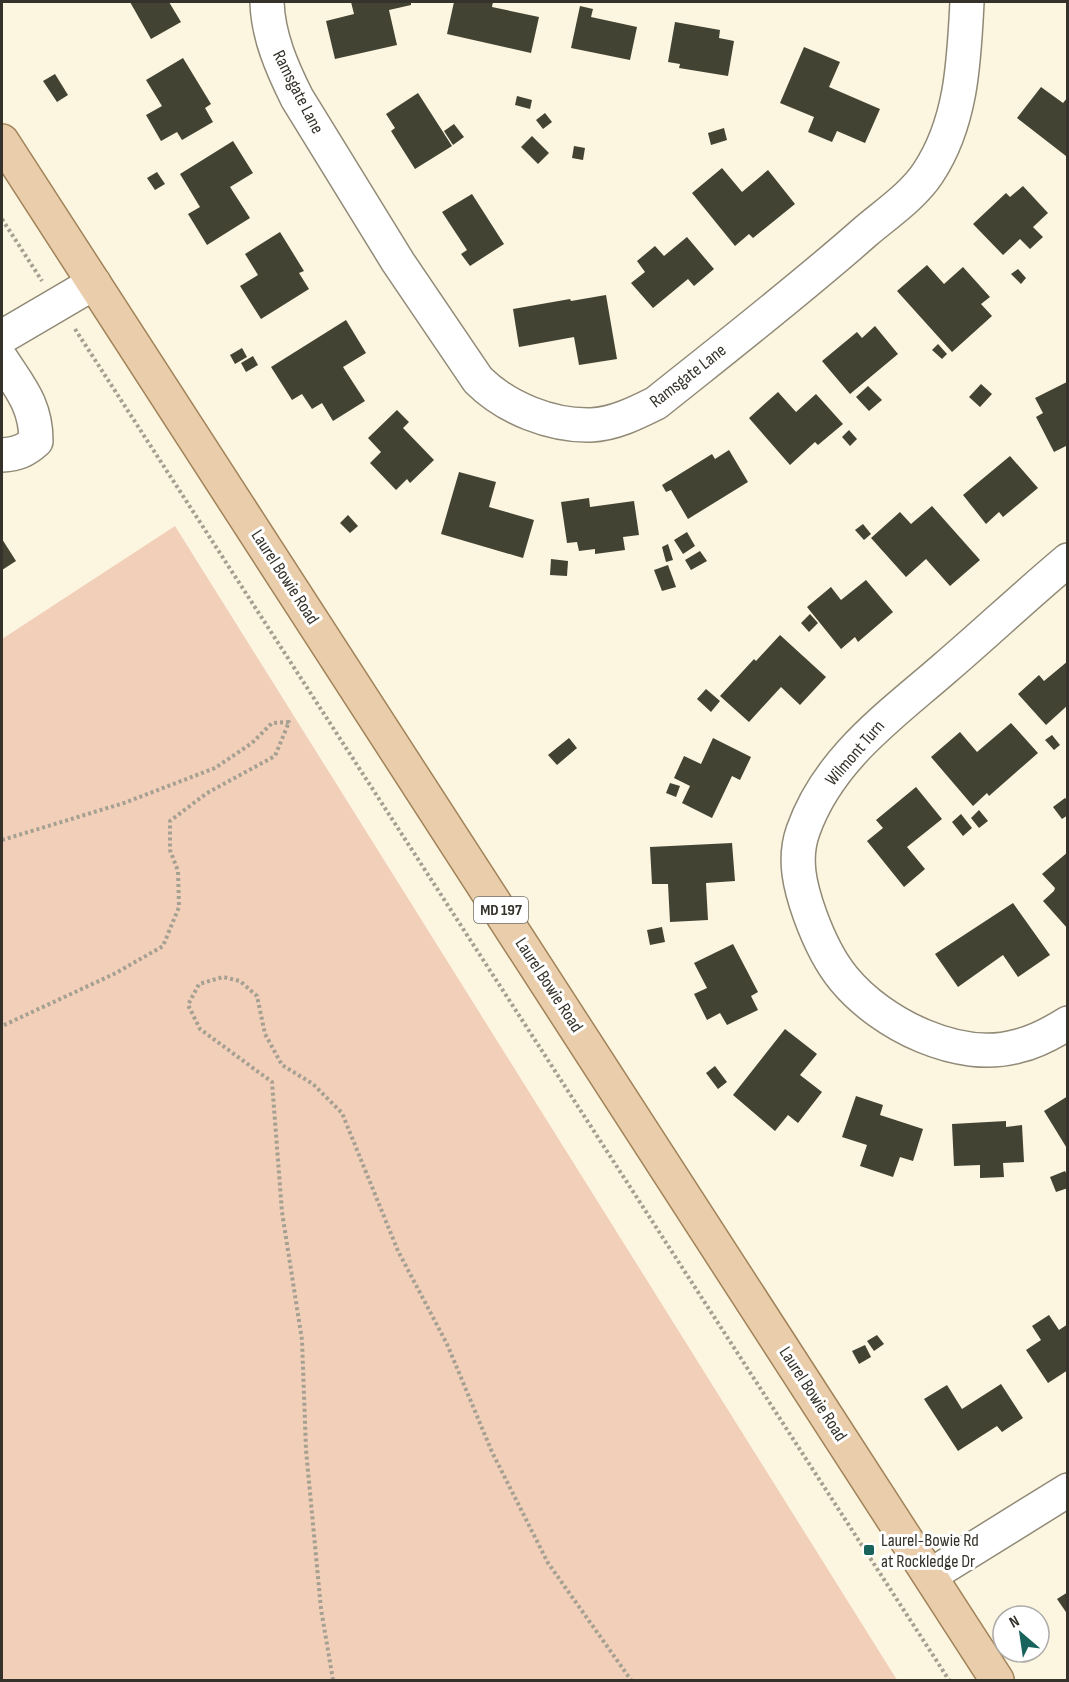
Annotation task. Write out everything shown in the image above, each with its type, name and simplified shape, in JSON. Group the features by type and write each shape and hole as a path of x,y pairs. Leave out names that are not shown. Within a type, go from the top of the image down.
{"main road":[{"name":"Laurel Bowie Road","path":"2,141 998,1680"}],"street":[{"name":"Ramsgate Lane","path":"267,2 274,44 284,73 297,98 398,262 478,381 491,394 526,412 556,420 591,425 626,417 656,403 838,256 928,174 948,134 958,97 964,62 967,2"},
{"path":"2,337 93,283"},
{"path":"2,360 30,404 36,425 36,441 26,450 16,454 2,454"},
{"name":"Wilmont Turn","path":"1068,560 860,742 824,788 803,831 797,855 804,898 828,954 843,978 878,1010 927,1038 970,1049 1016,1047 1035,1041 1068,1023"},
{"path":"931,1575 1068,1490"}],"path":[{"path":"2,219 949,1680"},
{"path":"2,840 124,803 216,768 252,743 272,723 289,722 275,756 207,793 170,821 170,850 178,870 179,907 164,946 116,974 2,1026"},
{"path":"333,1680 321,1609 306,1450 302,1340 282,1212 272,1082 200,1029 189,1005 199,984 223,977 240,981 257,996 266,1034 282,1065 313,1084 342,1113 398,1251 447,1344 492,1452 548,1563 631,1680"}],"shaded area":[{"path":"175,526 897,1680 2,1680 2,639"}],"building":[{"path":"130,2 169,2 181,22 151,39"},
{"path":"351,2 411,2 411,5 389,10 397,45 335,59 326,21 354,14"},
{"path":"454,2 493,2 492,7 539,17 531,53 447,34"},
{"path":"580,6 593,9 591,17 637,27 630,60 571,48"},
{"path":"675,22 720,30 719,38 734,41 728,76 679,68 680,64 668,62"},
{"path":"804,47 840,62 829,87 880,109 865,143 837,131 832,142 808,132 814,117 780,103"},
{"path":"183,58 211,104 205,108 213,122 182,140 177,132 161,141 146,115 162,106 146,80"},
{"path":"55,74 68,95 57,102 43,81"},
{"path":"1041,87 1063,103 1068,97 1066,156 1017,118"},
{"path":"418,93 452,146 415,169 391,131 395,128 386,114"},
{"path":"517,96 532,100 530,109 515,105"},
{"path":"545,113 552,122 543,129 536,120"},
{"path":"454,124 464,137 453,145 444,131"},
{"path":"724,128 727,140 711,145 708,133"},
{"path":"532,136 549,153 538,164 521,147"},
{"path":"233,141 253,173 230,187 250,218 207,245 188,214 200,207 180,174"},
{"path":"574,146 585,148 583,160 572,158"},
{"path":"722,168 742,192 768,170 795,204 753,238 749,234 735,246 692,193"},
{"path":"157,172 165,184 155,190 147,178"},
{"path":"1023,186 1048,213 1033,227 1043,237 1030,249 1020,239 1003,255 973,224 1006,193 1010,197"},
{"path":"472,194 504,244 470,266 461,254 467,250 442,212"},
{"path":"280,232 304,271 299,273 309,289 261,319 240,286 258,275 245,254"},
{"path":"687,237 714,269 694,286 688,279 653,308 631,283 645,272 637,261 655,246 664,256"},
{"path":"927,265 944,284 963,267 990,297 981,304 992,316 952,352 897,291"},
{"path":"1018,269 1026,278 1021,284 1011,274"},
{"path":"606,295 617,359 579,365 574,337 519,347 513,309"},
{"path":"346,320 366,353 343,367 365,401 333,421 322,403 312,409 302,394 292,400 271,367"},
{"path":"875,326 898,354 850,394 822,361 857,332 862,338"},
{"path":"938,344 947,354 942,359 932,350"},
{"path":"242,348 247,357 235,364 230,355"},
{"path":"253,356 258,365 246,372 241,363"},
{"path":"1067,382 1068,445 1054,452 1036,417 1043,413 1035,398"},
{"path":"981,384 992,394 980,407 969,397"},
{"path":"868,386 882,400 869,411 856,397"},
{"path":"778,392 796,412 816,394 843,424 818,445 815,442 790,465 749,418"},
{"path":"397,410 409,422 403,428 434,460 410,483 407,479 396,490 370,463 381,452 368,438"},
{"path":"849,430 857,439 850,446 842,437"},
{"path":"729,450 748,482 688,519 671,490 666,492 662,485 712,454 715,459"},
{"path":"1010,456 1038,488 1003,517 999,512 986,524 963,495"},
{"path":"459,472 496,482 489,507 534,520 523,558 441,534"},
{"path":"589,498 590,507 634,501 639,535 623,537 625,550 595,554 595,549 579,551 577,542 567,543 561,502"},
{"path":"932,506 980,560 950,586 926,559 906,577 871,538 900,512 911,524"},
{"path":"348,515 358,526 350,533 340,523"},
{"path":"863,524 871,534 864,540 855,530"},
{"path":"687,532 695,546 683,554 674,540"},
{"path":"2,539 16,561 2,570"},
{"path":"668,544 673,560 666,562 662,547"},
{"path":"700,551 707,561 691,570 685,560"},
{"path":"551,559 568,561 567,576 550,575"},
{"path":"668,565 676,587 662,591 654,570"},
{"path":"866,580 893,612 858,642 855,637 841,649 807,607 831,587 841,600"},
{"path":"810,614 818,623 809,632 801,623"},
{"path":"780,635 826,677 800,705 781,687 749,722 720,696"},
{"path":"1068,661 1068,705 1046,725 1018,694 1039,675 1044,681"},
{"path":"706,689 720,701 711,712 697,699"},
{"path":"1011,723 1038,753 989,796 987,793 973,806 931,757 960,732 977,752"},
{"path":"1052,735 1060,745 1054,750 1045,740"},
{"path":"569,738 577,748 557,765 548,755"},
{"path":"713,738 751,757 740,780 732,776 712,818 682,803 690,786 674,778 684,756 701,764"},
{"path":"670,783 680,786 676,797 666,793"},
{"path":"916,787 942,819 907,847 925,869 904,887 867,841 883,828 876,820"},
{"path":"1065,798 1068,801 1068,815 1062,819 1053,807"},
{"path":"979,810 988,821 979,828 971,818"},
{"path":"961,814 972,828 963,836 952,822"},
{"path":"732,843 735,881 706,883 708,920 670,922 668,884 652,884 650,847"},
{"path":"1068,852 1068,929 1043,901 1055,888 1042,874"},
{"path":"1013,903 1050,955 1018,977 1003,955 958,987 935,954"},
{"path":"662,927 665,942 650,945 647,930"},
{"path":"733,944 758,992 751,996 758,1010 727,1025 720,1013 707,1020 694,994 707,988 694,963"},
{"path":"785,1029 817,1054 800,1075 822,1092 798,1123 788,1115 775,1131 733,1095"},
{"path":"715,1066 727,1082 718,1089 706,1073"},
{"path":"856,1096 883,1105 880,1115 923,1129 913,1161 900,1157 893,1177 860,1166 867,1145 842,1137"},
{"path":"1068,1096 1068,1150 1044,1111"},
{"path":"1006,1121 1006,1127 1022,1125 1024,1162 1003,1163 1004,1177 980,1178 980,1165 954,1166 952,1124"},
{"path":"1065,1171 1068,1177 1068,1188 1056,1192 1050,1177"},
{"path":"1049,1315 1059,1330 1068,1324 1068,1370 1048,1383 1026,1350 1041,1340 1032,1326"},
{"path":"877,1335 884,1344 874,1351 867,1341"},
{"path":"865,1345 871,1357 859,1364 852,1351"},
{"path":"1001,1384 1023,1418 1002,1432 997,1426 958,1451 924,1399 947,1385 962,1409"},
{"path":"1068,1592 1068,1615 1057,1599"}],"place":[{"name":"Laurel-Bowie Rd at Rockledge Dr","path":"869,1550"}]}
